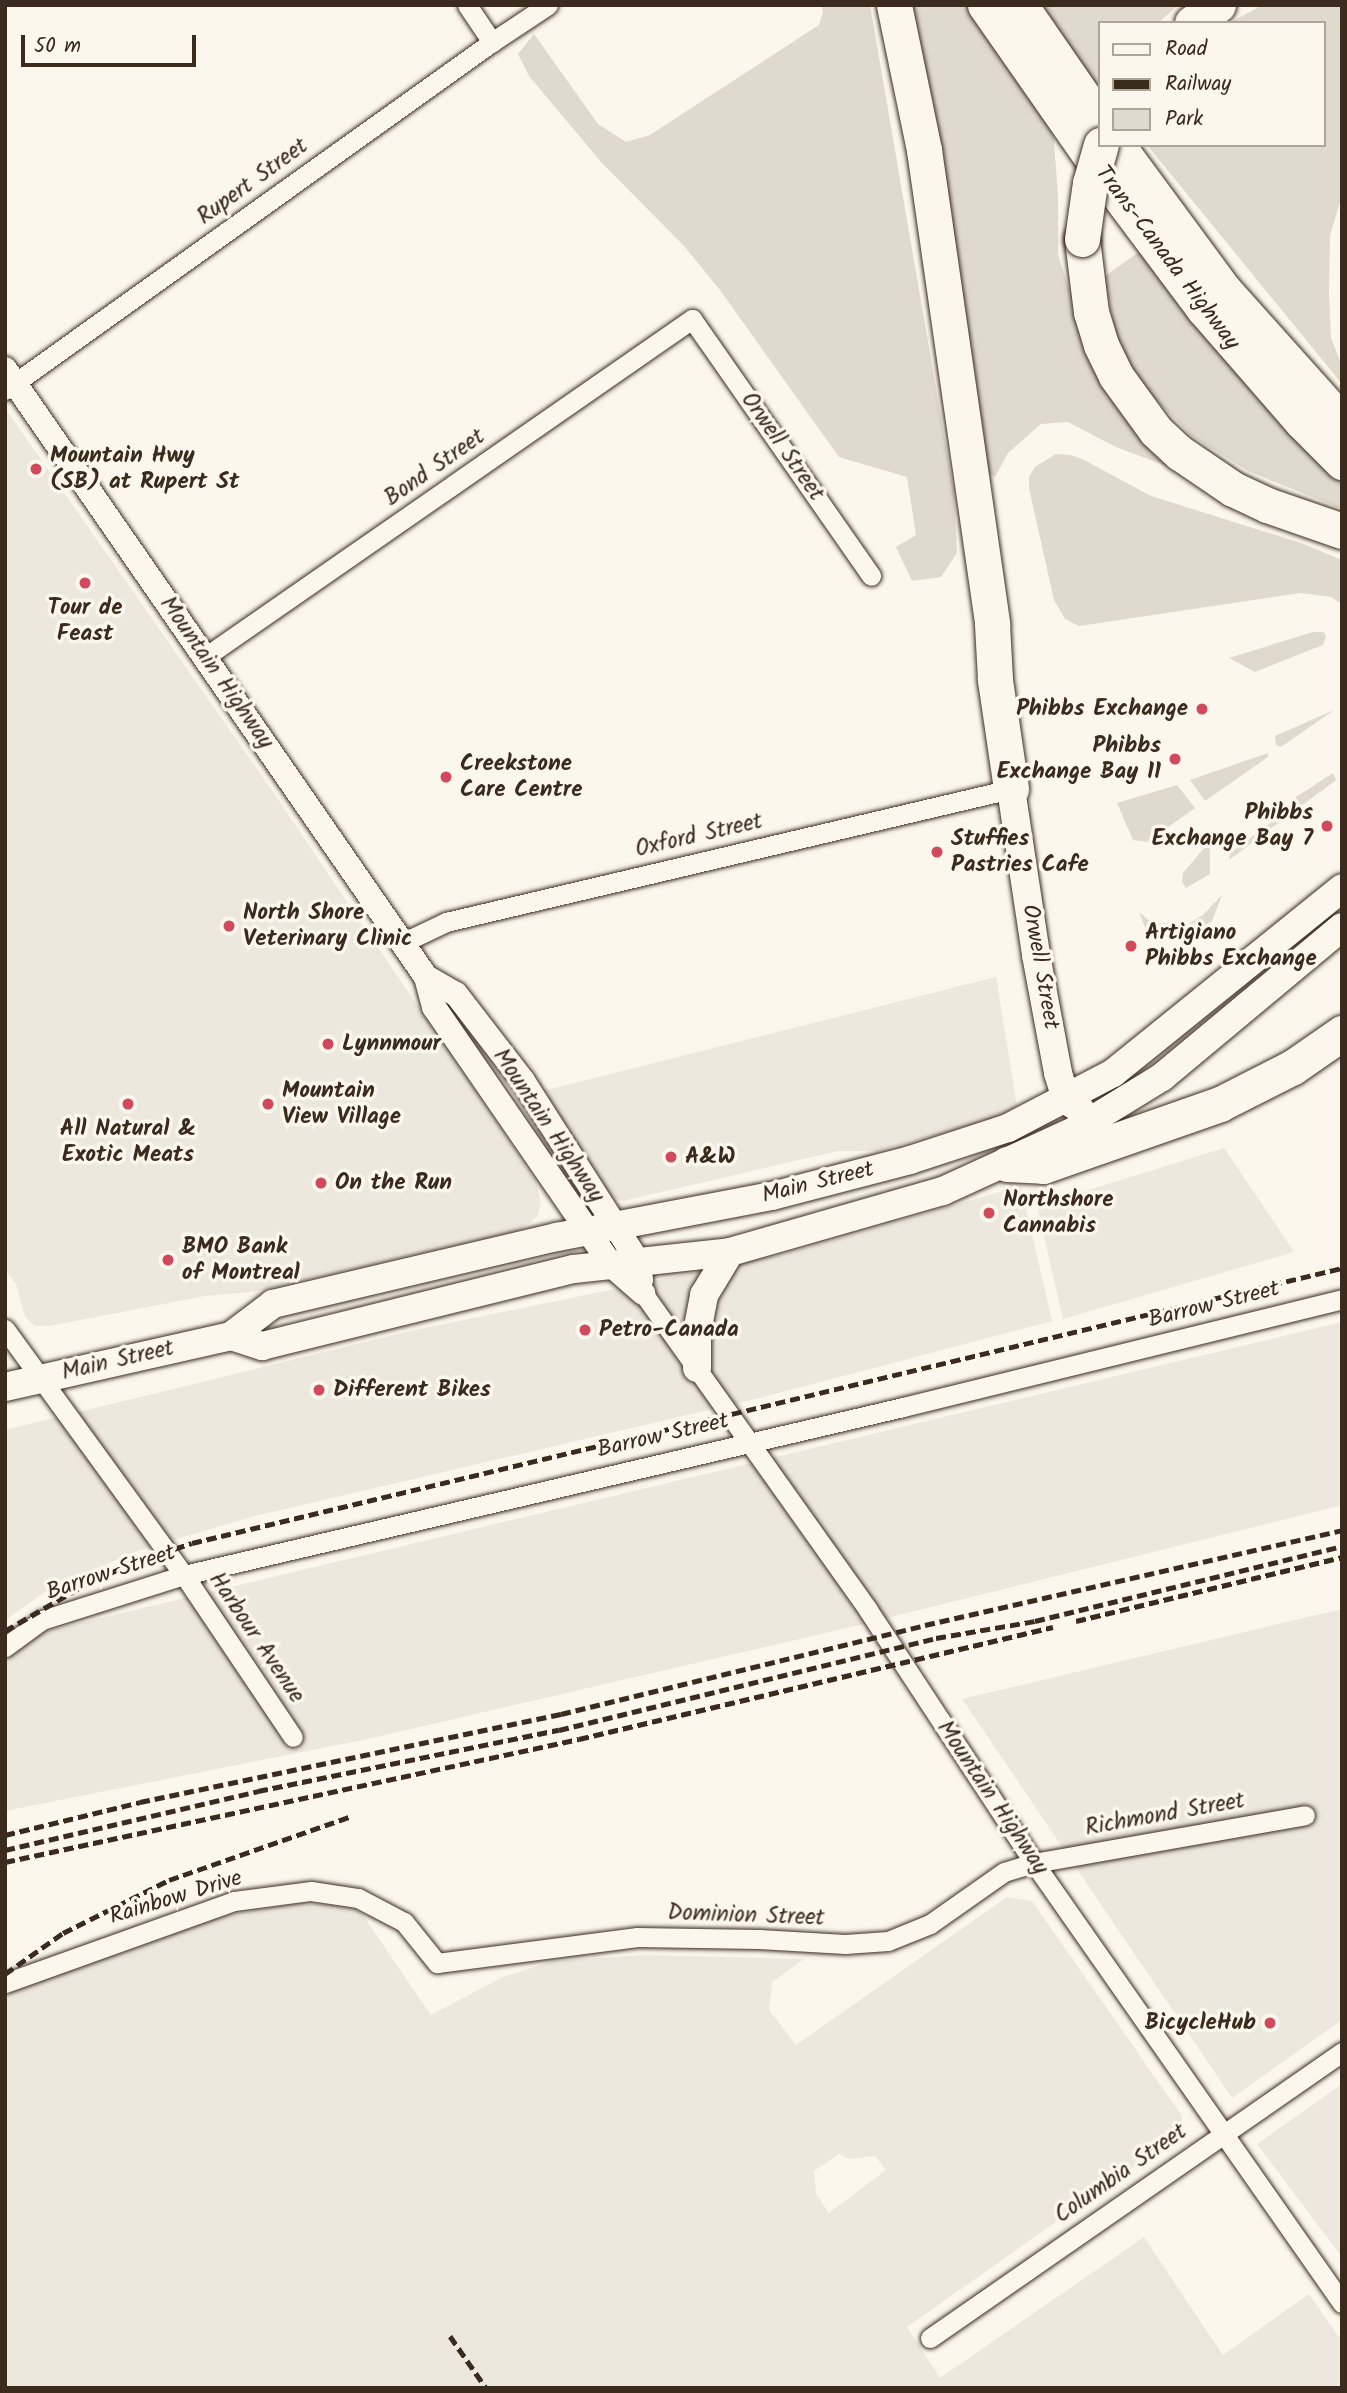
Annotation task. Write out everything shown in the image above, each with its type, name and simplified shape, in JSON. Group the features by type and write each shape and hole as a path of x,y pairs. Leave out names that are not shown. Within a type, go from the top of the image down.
{"highway":[{"path":"894,5 924,150 992,624 995,680 1011,789"},
{"name":"Trans-Canada Highway","path":"985,5 1102,173 1202,308 1284,403 1342,462"},
{"path":"1020,5 1098,118"},
{"path":"1195,21 1218,5"},
{"path":"1100,147 1090,183 1082,239 1091,312 1101,345 1123,386 1156,431 1188,459 1233,489 1342,531"},
{"name":"Trans-Canada Highway","path":"1118,147 1224,290 1342,422"},
{"path":"1006,1164 1043,1166 1220,1104 1293,1067 1342,1032"}],"main road":[{"name":"Orwell Street","path":"1011,789 1036,955 1066,1100"},
{"name":"Main Street","path":"5,1387 231,1336 273,1304 601,1228 772,1196 910,1160 1008,1129 1113,1073 1342,888"},
{"name":"Main Street","path":"231,1336 262,1346 574,1269 730,1252 943,1191 1006,1164 1107,1111 1162,1077 1342,927"},
{"path":"1066,1100 1073,1107 1085,1111 1107,1111"},
{"path":"697,1368 697,1332 704,1294 730,1252"}],"street":[{"path":"467,5 492,42"},
{"name":"Rupert Street","path":"8,380 548,5"},
{"name":"Orwell Street","path":"692,319 871,576"},
{"name":"Bond Street","path":"205,657 692,319"},
{"name":"Mountain Highway","path":"8,380 205,657 426,977 456,994 523,1081 601,1228 611,1265 643,1293 750,1441 875,1621 1034,1863 1342,2303"},
{"name":"Oxford Street","path":"402,943 458,919 1011,789"},
{"name":"Mountain Highway","path":"601,1228 639,1263 643,1293"},
{"name":"Barrow Street","path":"5,1647 42,1620 184,1575 1342,1300"},
{"name":"Harbour Avenue","path":"5,1329 184,1575 293,1737"},
{"name":"Richmond Street","path":"1034,1863 1305,1815"},
{"name":"Dominion Street","path":"404,1922 437,1963 637,1937 845,1944 888,1941 930,1924 1004,1872 1034,1863"},
{"name":"Rainbow Drive","path":"5,1983 234,1901 311,1891 358,1898 404,1922"},
{"name":"Columbia Street","path":"930,2338 1223,2132 1342,2052"}],"shaded area":[{"path":"5,408 273,792 536,1181 541,1203 538,1215 530,1223 517,1231 252,1292 205,1296 49,1326 35,1326 25,1317 16,1284 5,1269"},
{"path":"996,977 1017,1105 1005,1114 978,1123 878,1151 838,1151 623,1201 610,1196 538,1092"},
{"path":"1224,1148 1294,1252 1063,1319 1037,1206"},
{"path":"1021,1186 1052,1321 760,1398 251,1517 140,1550 48,1590 5,1620 5,1430 410,1331 785,1254"},
{"path":"1342,1322 1342,1505 843,1629 368,1739 5,1811 5,1661 30,1635"},
{"path":"1342,1609 1342,2020 1232,2098 962,1699"},
{"path":"1007,1897 1032,1901 1182,2116 1182,2133 907,2327 940,2378 1144,2237 1223,2355 1309,2294 1342,2341 1342,2388 5,2388 5,1996 14,1991 197,1920 298,1903 348,1906 362,1914 431,2015 503,1977 553,1961 646,1955 804,1959 772,1982 769,2010 796,2045","holes":["839,2154 849,2159 875,2156 886,2170 829,2213 816,2194 814,2171"]},
{"path":"1342,2084 1342,2257 1257,2144"}],"green space":[{"path":"821,5 870,5 954,493 957,553 941,577 912,581 896,547 916,535 907,477 839,457 720,290 684,246 602,163 529,76 518,54 534,34 598,124 626,142 650,135 819,25 823,12"},
{"path":"909,5 975,5 1052,116 1058,195 1058,255 1089,349 1196,477 1116,447 1068,422 1041,424 1008,453 995,477 986,472 941,175"},
{"path":"1037,5 1178,5 1160,21 1098,21 1098,94"},
{"path":"1263,5 1342,5 1342,195 1330,236 1329,294 1331,338 1342,366 1342,384 1149,147 1326,147 1326,21 1233,21"},
{"path":"1143,249 1342,477 1342,509 1248,471 1192,436 1153,397 1118,346 1104,277"},
{"path":"1056,454 1071,455 1084,460 1151,496 1301,543 1342,560 1342,604 1331,597 1300,593 1079,626 1065,619 1054,600 1029,488 1029,477 1035,467"},
{"path":"1313,632 1323,632 1326,636 1323,645 1255,672 1229,658"},
{"path":"1334,710 1281,747 1276,745 1275,736"},
{"path":"1268,753 1268,757 1205,801 1190,780"},
{"path":"1333,773 1336,780 1229,860 1230,853 1292,807 1296,797"},
{"path":"1177,785 1195,808 1147,842 1133,840 1117,803"},
{"path":"1210,841 1210,874 1186,888 1182,882 1183,873"},
{"path":"1222,895 1212,921 1197,931 1176,935 1146,930 1139,912 1152,923 1188,924 1203,915"}],"railway":[{"path":"5,1631 84,1585 132,1563 192,1543 1342,1268"},
{"path":"5,1835 140,1802 561,1714 925,1625 1342,1530"},
{"path":"5,1850 258,1791 559,1730 936,1638 1035,1621 1342,1546"},
{"path":"1076,1621 1342,1557"},
{"path":"5,1862 579,1739 1053,1627"},
{"path":"5,1974 63,1933 169,1880 349,1817"},
{"path":"450,2336 486,2388"}],"place":[{"name":"Mountain Hwy (SB) at Rupert St","path":"36,469"},
{"name":"Tour de Feast","path":"85,583"},
{"name":"Phibbs Exchange","path":"1202,709"},
{"name":"Phibbs Exchange Bay 11","path":"1175,759"},
{"name":"Creekstone Care Centre","path":"446,777"},
{"name":"Phibbs Exchange Bay 7","path":"1327,826"},
{"name":"Stuffies Pastries Cafe","path":"937,852"},
{"name":"North Shore Veterinary Clinic","path":"229,926"},
{"name":"Artigiano Phibbs Exchange","path":"1131,946"},
{"name":"Lynnmour","path":"328,1044"},
{"name":"All Natural & Exotic Meats","path":"128,1104"},
{"name":"Mountain View Village","path":"268,1104"},
{"name":"A&W","path":"671,1157"},
{"name":"On the Run","path":"321,1183"},
{"name":"Northshore Cannabis","path":"989,1213"},
{"name":"BMO Bank of Montreal","path":"168,1260"},
{"name":"Petro-Canada","path":"585,1330"},
{"name":"Different Bikes","path":"319,1390"},
{"name":"BicycleHub","path":"1270,2023"}]}
